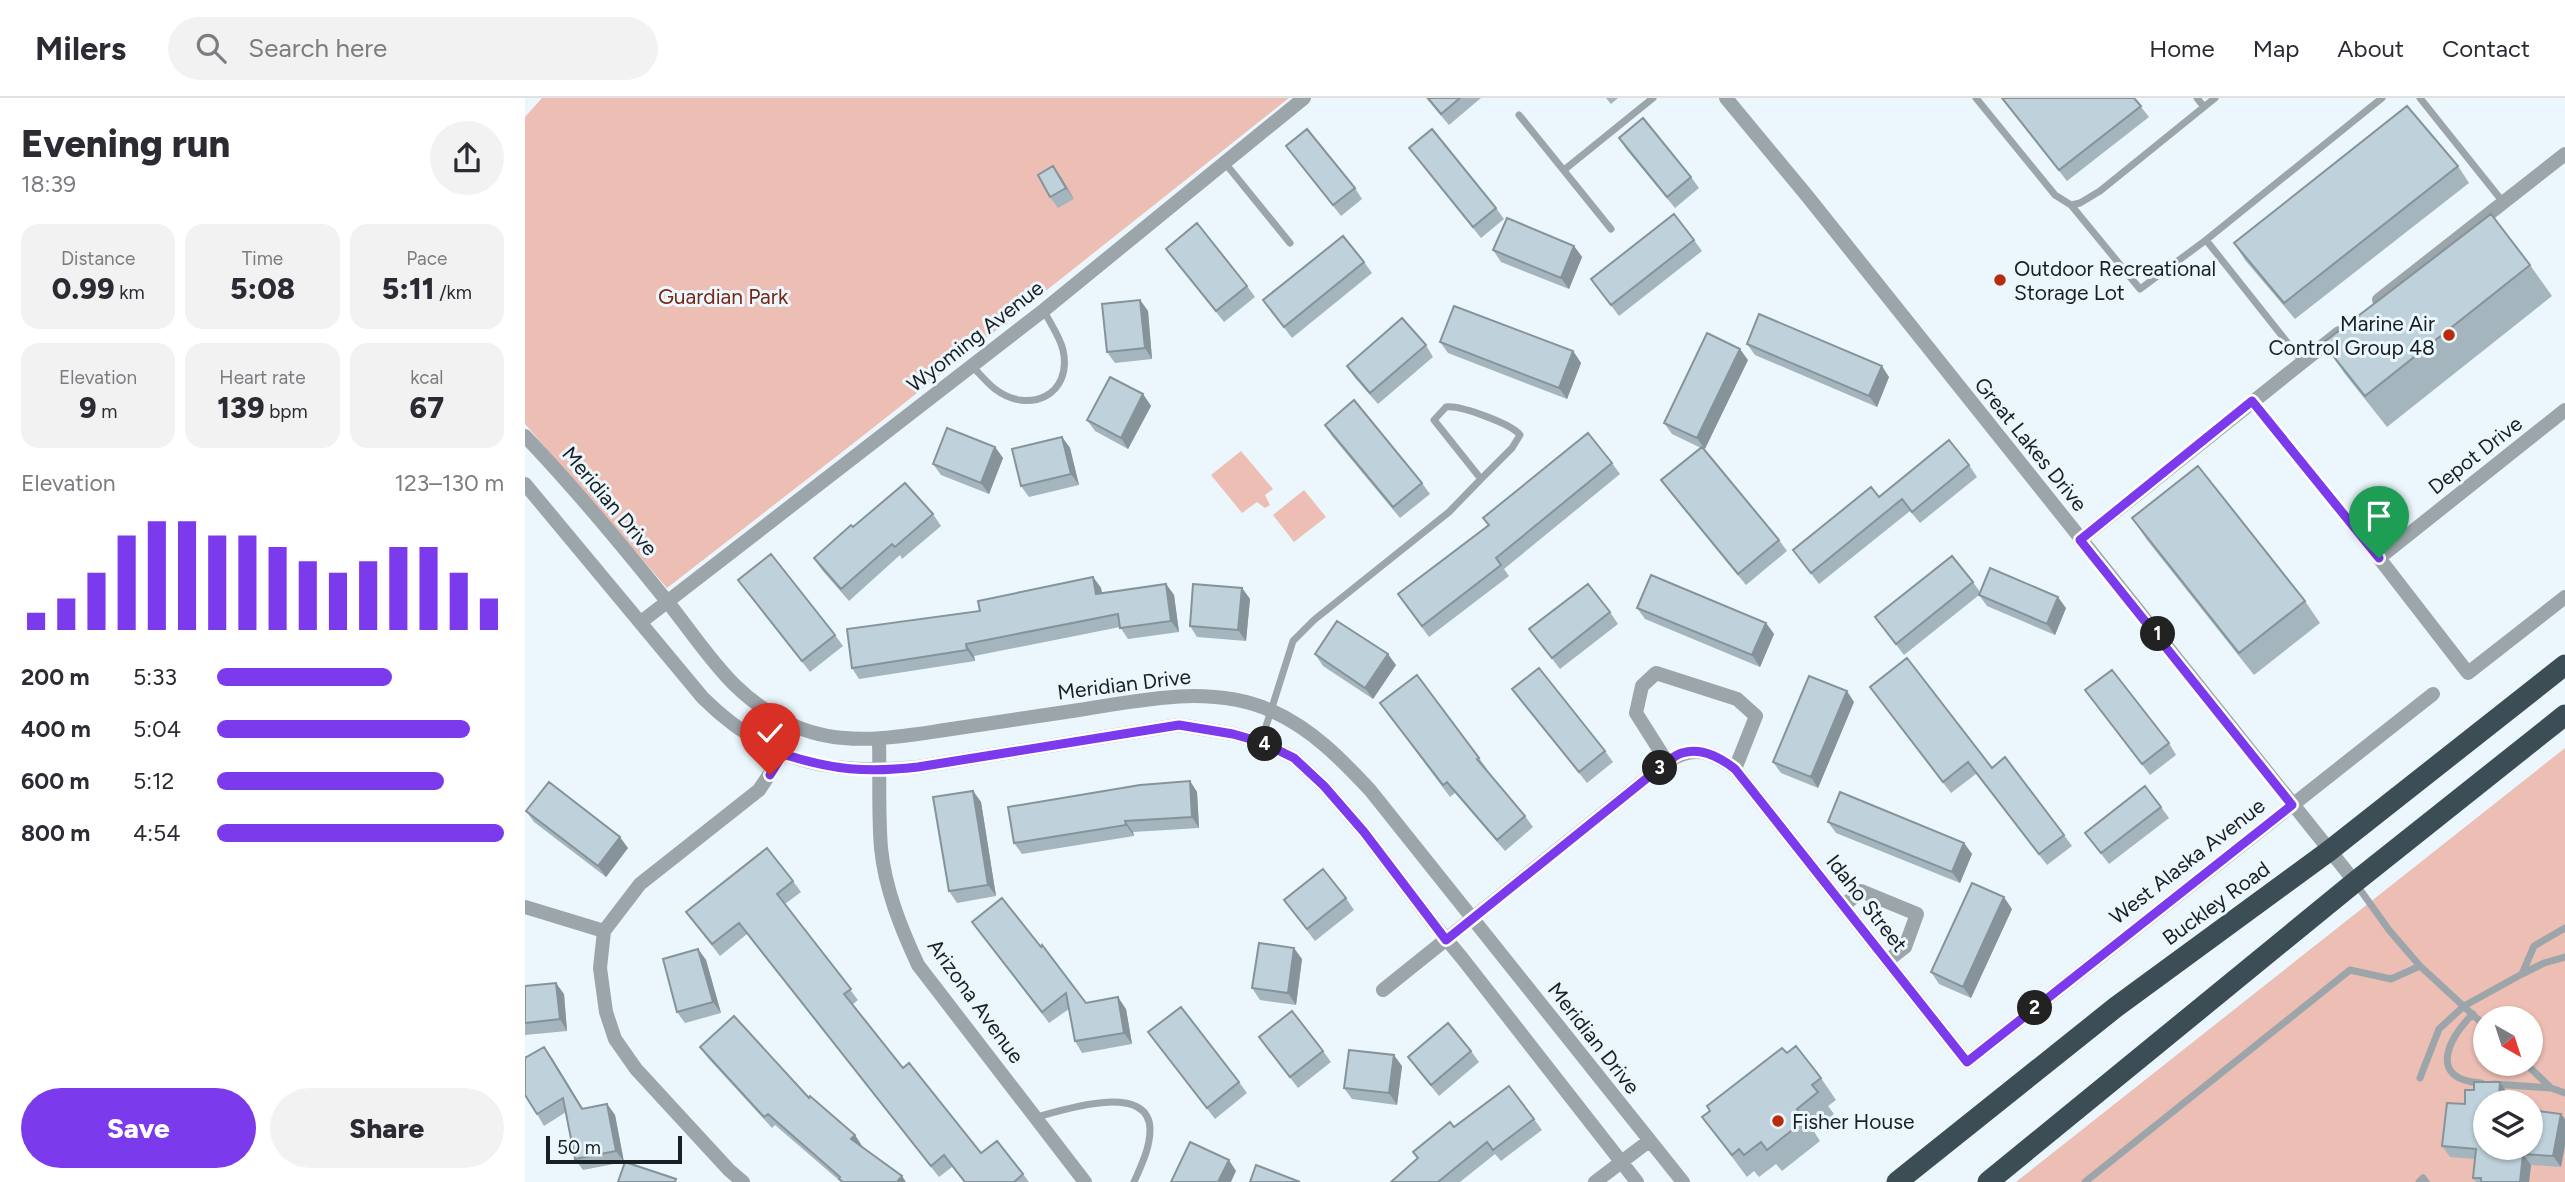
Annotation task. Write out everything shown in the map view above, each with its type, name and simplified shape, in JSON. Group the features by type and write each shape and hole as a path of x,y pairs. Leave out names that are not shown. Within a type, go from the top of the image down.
{"highway":[{"name":"Buckley Road","path":"1896,1182 2116,1007 2329,851 2565,665"},
{"path":"1988,1182 2355,882 2565,715"}],"street":[{"name":"Wyoming Avenue","path":"641,622 1044,310 1304,98"},
{"name":"Great Lakes Drive","path":"1726,98 2355,882"},
{"path":"2080,540 2565,154"},
{"name":"Depot Drive","path":"2379,558 2565,410"},
{"name":"Meridian Drive","path":"525,436 552,464 667,601 721,673 741,693 797,727 819,734 879,740 1159,698 1214,695 1271,710 1320,740 1347,765 1398,823 1683,1182"},
{"path":"525,484 718,713 767,748 783,754 820,766 880,771 1179,725 1233,734 1261,742 1294,758 1324,786 1364,832 1637,1182"},
{"path":"2379,558 2468,673 2565,597"},
{"path":"1383,990 1667,762 1682,753 1701,752 1721,758 1735,769 1756,716 1737,699 1656,673 1642,686 1636,713 1667,762"},
{"name":"West Alaska Avenue","path":"1967,1062 2433,694"},
{"path":"743,1182 636,1069 615,1039 606,1012 600,968 604,931 640,884 759,790 797,727"},
{"name":"Arizona Avenue","path":"879,740 881,849 890,892 903,933 918,965 1085,1182"},
{"name":"Idaho Street","path":"1735,769 1967,1062"},
{"path":"1843,906 1861,891 1917,914 1905,947 1887,961"},
{"path":"525,907 604,931"},
{"path":"1595,1182 1649,1141"}],"lane":[{"path":"1564,170 1653,98"},
{"path":"1976,98 2055,195 2071,205 2140,289 2206,240 2382,98"},
{"path":"2197,98 2204,107"},
{"path":"2071,205 2080,204 2100,191 2215,98"},
{"path":"2420,98 2503,202"},
{"path":"1519,115 1611,229"},
{"path":"1225,163 1290,243"},
{"path":"2206,240 2302,362"},
{"path":"972,366 996,390 1018,400 1039,401 1056,390 1064,370 1063,349 1044,310"},
{"path":"2252,401 2379,558"},
{"path":"1261,742 1293,641 1314,620 1449,512 1481,480 1513,448 1520,435 1513,428 1461,409 1446,407 1434,420 1481,480"},
{"path":"2355,882 2389,930 2420,966 2473,1014 2455,1032 2448,1046 2446,1058 2453,1074 2472,1083 2551,1088 2565,1093"},
{"path":"2522,974 2534,946 2565,928"},
{"path":"2420,1077 2439,1030 2464,1006 2544,963 2565,957"},
{"path":"2085,1182 2350,971 2391,979 2420,966"},
{"path":"2538,1076 2551,1088"},
{"path":"1037,1117 1081,1104 1111,1101 1130,1104 1145,1114 1150,1128 1147,1147 1134,1182"},
{"path":"2419,1182 2423,1178 2426,1182"}],"green space":[{"name":"Guardian Park","path":"542,98 1289,98 667,588 525,424 525,117"},
{"path":"1241,451 1273,489 1265,495 1270,505 1265,508 1257,502 1242,513 1211,475"},
{"path":"1304,490 1326,517 1294,542 1273,515"},
{"path":"2565,748 2565,1182 2016,1182"}],"building":[{"path":"1428,98 1460,98 1441,114"},
{"path":"2002,98 2134,98 2141,106 2059,170"},
{"path":"2407,106 2458,166 2284,303 2234,243"},
{"path":"1643,118 1691,177 1667,197 1619,138"},
{"path":"1307,129 1355,188 1333,205 1286,146"},
{"path":"1432,129 1496,208 1473,227 1409,148"},
{"path":"1053,166 1066,188 1050,197 1038,175"},
{"path":"1674,214 1694,240 1611,305 1591,279"},
{"path":"2491,214 2530,265 2365,396 2323,343"},
{"path":"1507,218 1574,246 1561,278 1493,250"},
{"path":"1197,223 1247,286 1216,311 1166,249"},
{"path":"1343,236 1364,262 1284,327 1263,300"},
{"path":"1140,300 1145,348 1107,352 1102,304"},
{"path":"1454,306 1573,351 1559,388 1440,342"},
{"path":"1759,314 1882,366 1869,396 1747,344"},
{"path":"1402,318 1426,345 1370,393 1347,366"},
{"path":"1707,333 1740,349 1697,438 1664,423"},
{"path":"1110,377 1143,394 1121,438 1087,420"},
{"path":"1354,400 1422,483 1393,507 1325,425"},
{"path":"947,428 995,447 981,483 933,464"},
{"path":"1588,433 1612,463 1496,558 1501,565 1422,626 1398,594 1489,525 1483,518"},
{"path":"1062,437 1071,474 1021,486 1012,449"},
{"path":"1949,440 1969,465 1912,512 1902,499 1811,573 1793,550 1871,487 1879,497"},
{"path":"1702,447 1779,540 1738,574 1661,480"},
{"path":"2198,466 2305,601 2239,653 2132,518"},
{"path":"905,483 933,514 895,547 892,544 841,589 814,558"},
{"path":"771,554 835,635 802,661 738,580"},
{"path":"1952,556 1973,582 1896,644 1875,617"},
{"path":"1990,568 2058,597 2047,624 1979,595"},
{"path":"1651,575 1766,623 1752,655 1637,608"},
{"path":"1093,577 1096,594 1166,584 1171,621 1120,628 1118,614 966,644 967,650 852,668 847,629 980,611 978,601"},
{"path":"1193,584 1242,588 1238,630 1190,626"},
{"path":"1588,584 1610,612 1552,658 1529,629"},
{"path":"1337,621 1388,654 1365,688 1315,654"},
{"path":"1907,658 1992,768 2005,757 2064,835 2039,854 1968,762 1943,782 1870,687"},
{"path":"1539,668 1605,751 1579,772 1512,689"},
{"path":"2112,670 2169,743 2142,764 2085,690"},
{"path":"1417,675 1479,758 1477,759 1525,816 1497,840 1447,782 1443,785 1380,703"},
{"path":"1809,676 1847,691 1811,777 1773,762"},
{"path":"1190,781 1192,817 1125,821 1126,825 1014,843 1008,807 1140,785"},
{"path":"549,782 620,837 598,866 526,811"},
{"path":"2145,786 2161,807 2101,853 2085,833"},
{"path":"973,791 988,885 949,891 933,797"},
{"path":"1840,792 1964,843 1952,872 1828,822"},
{"path":"767,848 793,881 777,894 851,989 844,994 903,1068 909,1063 981,1153 997,1141 1023,1174 1014,1182 965,1182 944,1155 931,1166 739,923 712,944 686,912"},
{"path":"1323,869 1346,898 1307,929 1284,900"},
{"path":"1972,883 2004,897 1963,987 1931,972"},
{"path":"1002,898 1086,1003 1118,997 1124,1033 1075,1041 1066,993 1042,1012 972,922"},
{"path":"1259,943 1294,948 1288,993 1252,988"},
{"path":"698,949 713,1002 677,1012 663,959"},
{"path":"556,983 560,1019 525,1023 525,986"},
{"path":"1181,1007 1239,1082 1207,1108 1148,1032"},
{"path":"1292,1011 1323,1051 1290,1077 1259,1037"},
{"path":"734,1016 809,1098 810,1096 855,1135 851,1139 902,1176 897,1182 843,1182 768,1114 764,1117 700,1047"},
{"path":"1448,1023 1471,1051 1431,1085 1408,1057"},
{"path":"1796,1046 1821,1078 1812,1085 1818,1092 1797,1109 1805,1120 1767,1150 1761,1142 1744,1155 1739,1149 1732,1155 1702,1117 1710,1111 1707,1106 1782,1048 1787,1053"},
{"path":"544,1047 582,1109 607,1104 616,1151 575,1159 563,1098 537,1114 525,1095 525,1058"},
{"path":"1349,1050 1394,1055 1389,1093 1344,1088"},
{"path":"2474,1082 2500,1082 2499,1090 2474,1090"},
{"path":"1509,1086 1534,1119 1493,1150 1487,1142 1438,1182 1391,1182 1418,1158 1413,1152 1450,1122 1454,1127"},
{"path":"2465,1090 2473,1090 2473,1149 2442,1146 2447,1103 2465,1104"},
{"path":"2543,1112 2561,1114 2553,1156 2543,1155"},
{"path":"1190,1142 1229,1160 1218,1182 1171,1182"},
{"path":"2475,1160 2522,1160 2520,1182 2481,1182 2481,1178 2473,1178"},
{"path":"625,1162 676,1179 675,1182 618,1182"},
{"path":"1256,1165 1300,1182 1250,1182"}],"place":[{"name":"Outdoor Recreational Storage Lot","path":"2000,280"},
{"name":"Marine Air Control Group 48","path":"2449,335"},
{"name":"Fisher House","path":"1778,1121"}],"route":[{"path":"770,775 783,754 820,766 880,771 1179,725 1233,734 1261,742 1294,758 1324,786 1364,832 1446,940 1667,762 1682,753 1701,752 1721,758 1735,769 1967,1062 2292,805 2080,540 2252,401 2379,558"}]}
